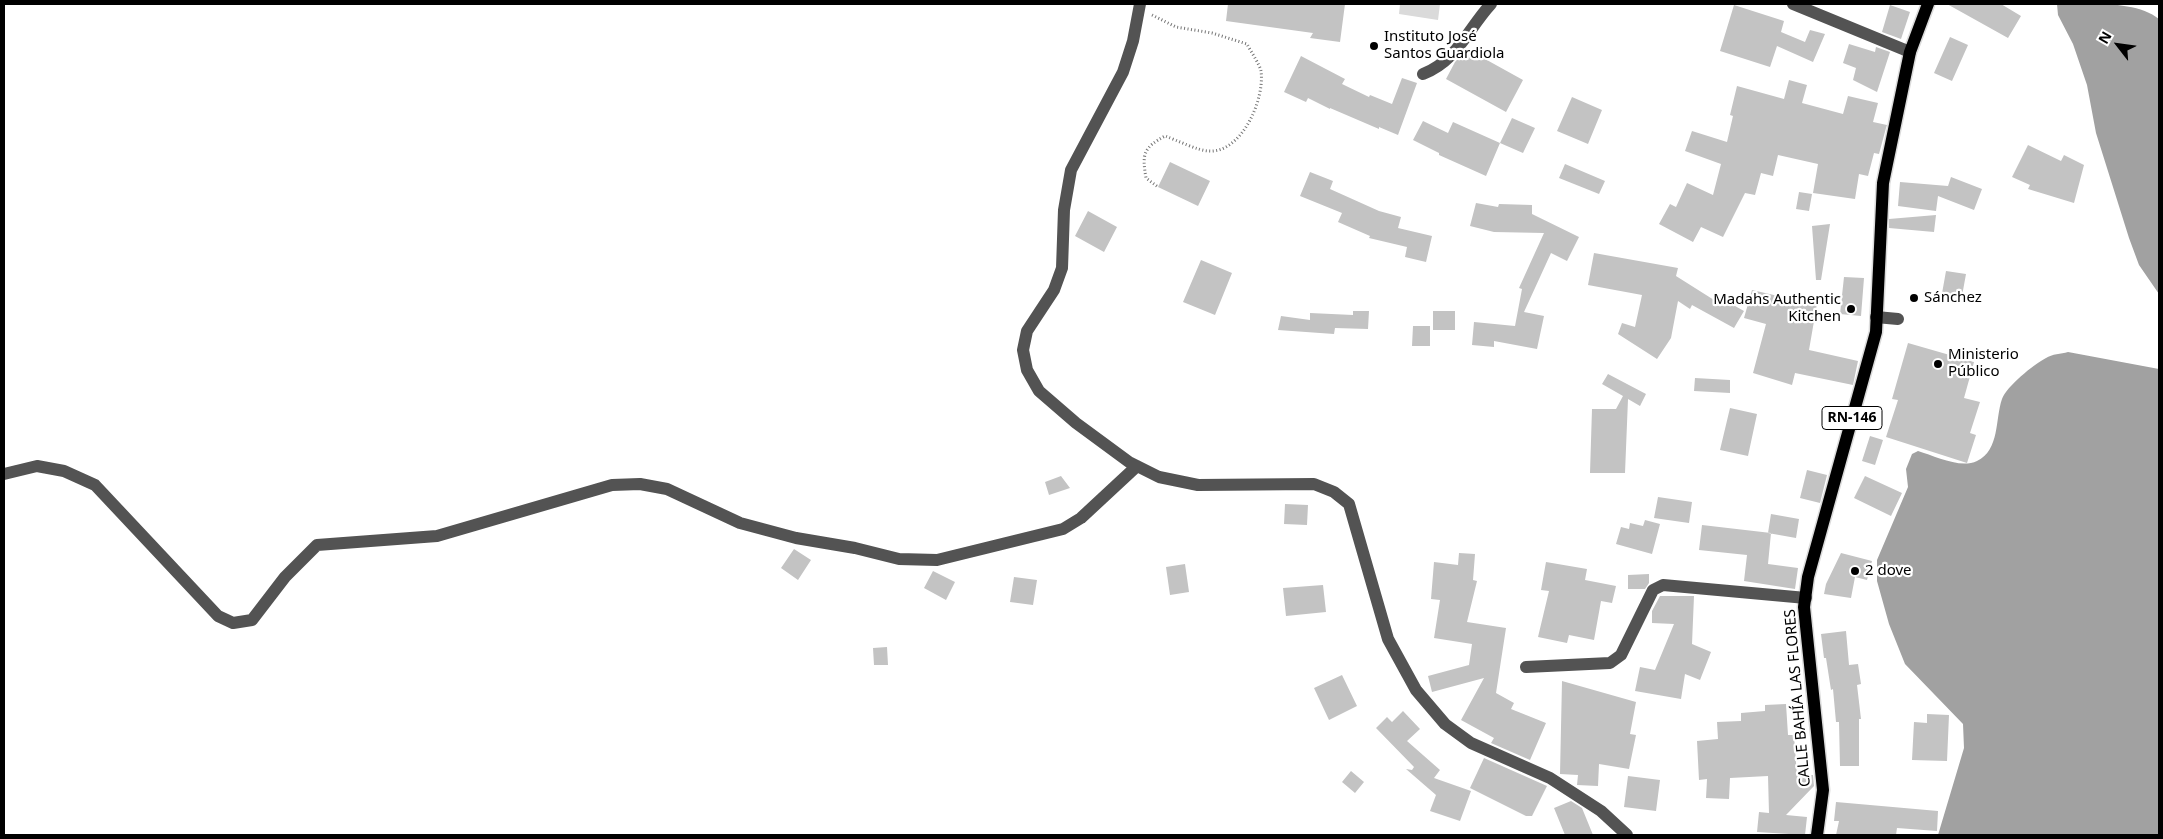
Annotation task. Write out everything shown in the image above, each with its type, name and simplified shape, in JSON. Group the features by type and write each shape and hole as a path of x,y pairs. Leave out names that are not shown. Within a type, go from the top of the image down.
{"main road":[{"name":"CALLE BAHÍA LAS FLORES","path":"1817,835 1823,790 1804,607 1808,577 1876,317 1882,183 1910,52 1928,4"}],"street":[{"path":"1423,74 1438,68 1456,53 1491,4"},
{"path":"1793,4 1910,52"},
{"path":"1139,6 1133,41 1123,72 1071,170 1064,210 1062,268 1054,290 1027,332 1023,350 1027,370 1039,391 1076,423 1137,466 1159,477 1198,485 1314,484 1334,492 1349,504 1388,639 1416,690 1445,724 1471,744 1550,778 1601,811 1627,835"},
{"path":"1876,317 1898,319"},
{"path":"4,474 37,466 64,471 95,486 218,616 233,623 252,620 285,577 317,545 437,536 612,485 640,484 667,488 740,524 796,538 855,548 900,559 936,560 1062,529 1081,518 1137,466"},
{"path":"1526,667 1610,663 1621,655 1653,590 1663,584 1806,598"}],"path":[{"path":"1139,6 1176,27 1212,33 1247,44 1261,71 1258,99 1249,126 1233,144 1210,152 1165,136 1149,145 1143,158 1146,178 1158,187"}],"shaded area":[{"path":"1400,4 1440,4 1438,20 1399,14"},
{"path":"2057,4 2111,4 2125,6 2149,13 2159,19 2159,294 2139,265 2129,238 2096,133 2087,85 2073,44 2058,15"},
{"path":"2068,352 2159,369 2159,835 1938,835 1964,748 1963,724 1905,664 1889,624 1877,581 1877,560 1908,487 1906,469 1912,454 1918,451 1963,464 1977,461 1990,449 1996,433 2002,399 2009,388 2041,361 2051,356"}],"building":[{"path":"1228,4 1345,4 1340,42 1310,38 1313,33 1226,21"},
{"path":"1947,4 2001,4 2021,16 2008,38"},
{"path":"1734,5 1784,21 1781,32 1805,42 1810,30 1825,34 1813,62 1777,46 1770,67 1720,51"},
{"path":"1890,5 1910,12 1901,39 1882,32"},
{"path":"1950,37 1968,45 1952,81 1934,73"},
{"path":"1849,44 1875,52 1876,47 1890,52 1877,92 1853,80 1856,68 1843,63"},
{"path":"1467,49 1523,80 1506,112 1446,79 1455,62"},
{"path":"1301,56 1345,79 1342,84 1369,97 1370,95 1392,104 1402,78 1417,83 1398,135 1330,109 1308,98 1306,102 1284,92"},
{"path":"1789,80 1807,85 1802,103 1843,114 1848,96 1878,103 1873,122 1887,125 1879,154 1874,153 1868,176 1859,174 1855,199 1813,193 1818,164 1778,155 1773,176 1761,173 1755,195 1745,193 1723,237 1701,227 1693,242 1659,224 1670,204 1676,207 1687,183 1713,195 1721,164 1685,151 1692,131 1727,142 1733,116 1730,115 1737,86 1784,99"},
{"path":"1572,97 1602,110 1588,144 1557,131"},
{"path":"1512,118 1535,128 1523,153 1500,143"},
{"path":"1423,121 1448,133 1453,122 1500,143 1486,176 1439,155 1439,153 1413,140"},
{"path":"2028,145 2061,161 2064,155 2084,165 2074,203 2028,189 2030,185 2012,177"},
{"path":"1170,162 1210,181 1198,206 1158,187"},
{"path":"1565,164 1605,181 1599,194 1559,178"},
{"path":"1310,172 1333,181 1330,189 1379,211 1401,217 1398,228 1432,236 1426,262 1405,257 1407,247 1369,238 1370,236 1338,222 1342,213 1300,196"},
{"path":"1951,177 1982,189 1974,210 1938,196 1936,211 1898,206 1900,182 1948,186"},
{"path":"1799,192 1812,194 1809,211 1796,209"},
{"path":"1476,203 1498,207 1499,204 1532,205 1532,214 1579,237 1567,261 1551,253 1524,312 1544,316 1537,349 1494,341 1494,347 1472,345 1474,322 1515,326 1522,289 1519,288 1544,233 1494,232 1470,226"},
{"path":"1088,211 1117,227 1104,252 1075,236"},
{"path":"1936,215 1934,232 1889,228 1889,219"},
{"path":"1830,224 1821,280 1816,280 1812,226"},
{"path":"1594,253 1678,268 1676,276 1714,300 1717,296 1744,311 1734,328 1692,305 1690,309 1678,301 1671,338 1657,359 1618,334 1622,323 1635,327 1642,295 1588,285"},
{"path":"1201,260 1232,273 1215,315 1183,302"},
{"path":"1946,271 1966,274 1962,296 1941,299"},
{"path":"1844,277 1864,278 1861,316 1840,314"},
{"path":"1752,290 1800,301 1801,295 1818,298 1809,350 1858,361 1853,385 1795,373 1792,385 1753,373 1766,324 1744,318"},
{"path":"1353,311 1369,311 1368,329 1335,328 1334,334 1278,330 1281,316 1310,320 1310,313 1353,315"},
{"path":"1433,311 1455,311 1455,330 1433,330"},
{"path":"1413,326 1430,326 1430,346 1412,346"},
{"path":"1908,343 1974,362 1964,398 1980,402 1970,433 1976,435 1967,463 1886,437 1898,400 1892,399"},
{"path":"1608,374 1646,394 1640,406 1628,399 1625,473 1590,473 1592,409 1616,409 1623,396 1602,384"},
{"path":"1695,378 1730,380 1730,393 1694,391"},
{"path":"1730,408 1757,414 1748,456 1720,450"},
{"path":"1870,436 1883,440 1875,465 1862,461"},
{"path":"1807,470 1827,475 1820,503 1800,498"},
{"path":"1061,476 1070,488 1049,495 1045,482"},
{"path":"1865,476 1902,493 1891,516 1854,498"},
{"path":"1658,497 1692,502 1689,523 1654,518"},
{"path":"1285,504 1308,505 1307,525 1284,524"},
{"path":"1771,514 1799,519 1796,538 1768,533"},
{"path":"1645,520 1660,524 1652,554 1616,544 1621,527 1629,529 1630,523 1643,526"},
{"path":"1702,525 1771,533 1768,564 1798,568 1795,589 1744,581 1747,555 1699,550"},
{"path":"794,549 811,560 798,580 781,568"},
{"path":"1459,553 1475,554 1473,580 1477,581 1467,622 1506,628 1496,693 1514,703 1511,709 1546,723 1530,760 1491,743 1494,738 1461,720 1484,678 1432,692 1428,676 1469,665 1472,644 1434,638 1440,600 1431,599 1434,562 1458,565"},
{"path":"1841,553 1872,561 1867,580 1855,577 1851,598 1824,594 1826,584"},
{"path":"1546,562 1587,569 1585,580 1616,586 1612,603 1601,601 1594,640 1569,635 1567,643 1538,637 1549,591 1541,590"},
{"path":"1185,564 1189,592 1170,595 1166,567"},
{"path":"933,571 955,582 946,600 924,588"},
{"path":"1649,574 1649,583 1645,589 1628,589 1628,575"},
{"path":"1014,577 1037,580 1033,605 1010,602"},
{"path":"1323,585 1326,612 1286,616 1283,588"},
{"path":"1660,596 1694,596 1692,644 1711,652 1700,680 1685,674 1681,699 1635,691 1640,667 1655,670 1674,624 1652,623 1652,611"},
{"path":"1846,631 1849,665 1858,664 1861,684 1857,685 1861,719 1859,719 1859,766 1840,766 1839,722 1836,722 1833,689 1831,690 1821,634"},
{"path":"887,647 888,665 874,665 873,648"},
{"path":"1342,675 1357,706 1329,720 1314,688"},
{"path":"1562,681 1636,702 1630,734 1636,735 1629,769 1599,764 1598,786 1577,785 1578,775 1560,774"},
{"path":"1786,704 1788,735 1794,735 1797,776 1813,775 1814,786 1786,815 1807,817 1805,835 1757,832 1759,812 1769,813 1768,776 1730,778 1729,799 1706,798 1707,779 1699,780 1697,741 1718,739 1717,722 1741,721 1741,713 1765,711 1765,705"},
{"path":"1403,711 1420,729 1407,741 1440,770 1434,778 1471,791 1460,821 1430,811 1436,795 1406,769 1412,770 1414,767 1376,728 1387,717 1392,722"},
{"path":"1927,714 1949,715 1947,761 1912,760 1914,722 1927,723"},
{"path":"1484,758 1547,786 1532,816 1526,816 1470,788"},
{"path":"1351,771 1364,782 1355,793 1342,782"},
{"path":"1628,776 1660,780 1656,811 1624,807"},
{"path":"1571,801 1582,808 1593,835 1565,835 1554,808"},
{"path":"1836,802 1938,811 1937,831 1897,828 1896,835 1836,835 1839,821 1834,821"}],"place":[{"name":"Instituto José Santos Guardiola","path":"1374,46"},
{"name":"Sánchez","path":"1914,298"},
{"name":"Madahs Authentic Kitchen","path":"1851,309"},
{"name":"Ministerio Público","path":"1938,364"},
{"name":"2 dove","path":"1855,571"}]}
